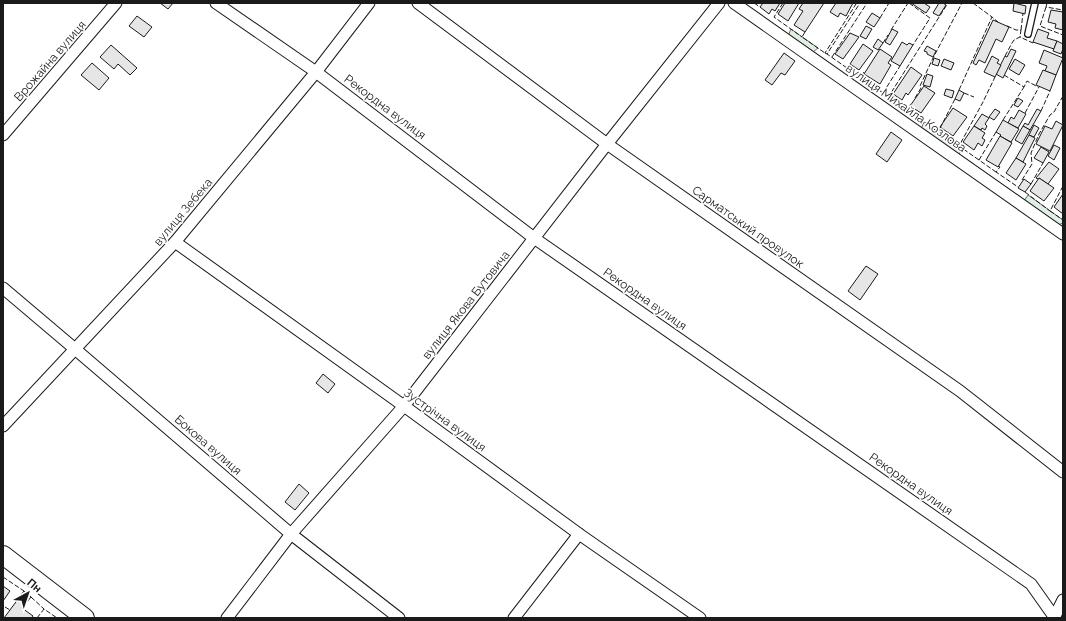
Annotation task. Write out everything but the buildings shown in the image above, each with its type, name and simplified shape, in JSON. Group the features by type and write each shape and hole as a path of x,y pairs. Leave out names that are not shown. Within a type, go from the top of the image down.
{"highway":[{"path":"3,555 86,618"}],"street":[{"name":"Врожайна вулиця","path":"3,135 116,3"},
{"name":"Рекордна вулиця","path":"216,3 316,72 534,238 1031,584 1055,618"},
{"name":"вулиця Зебека","path":"3,426 175,242 316,72 369,3"},
{"name":"Сарматський провулок","path":"418,3 607,144 960,391 1063,472"},
{"name":"вулиця Якова Бутовича","path":"228,618 291,534 404,406 607,144 719,3"},
{"name":"вулиця Михайла Козлова","path":"734,3 1063,234"},
{"name":"Зустрічна вулиця","path":"175,242 404,406 579,534 700,618"},
{"name":"Бокова вулиця","path":"3,288 291,534 399,618"},
{"path":"514,618 579,534"},
{"path":"1055,618 1063,600"}],"lane":[{"path":"1028,34 1035,3"}],"green space":[{"path":"791,29 818,48 812,53 788,36"},
{"path":"924,122 963,149 958,155 921,129"},
{"path":"1028,195 1063,220 1063,223 1058,225 1024,201"}],"fence":[{"path":"754,3 760,7"},
{"path":"783,3 774,17 802,37"},
{"path":"827,54 825,53 856,4 855,3"},
{"path":"847,68 827,54 860,3"},
{"path":"832,57 867,3"},
{"path":"880,18 889,3"},
{"path":"891,30 908,3"},
{"path":"909,3 930,18 913,45"},
{"path":"908,110 889,96 948,3"},
{"path":"915,98 921,88 920,86 933,58 962,3"},
{"path":"973,3 992,17"},
{"path":"1047,3 1046,7 1063,10"},
{"path":"1046,7 1040,26 1063,35"},
{"path":"1021,30 1023,13"},
{"path":"959,90 992,17 998,22"},
{"path":"1007,26 1016,30 1021,30 1020,37"},
{"path":"805,32 802,37 825,53"},
{"path":"883,43 888,35"},
{"path":"1005,56 1014,40 1020,37 1033,42"},
{"path":"850,64 847,68 861,77"},
{"path":"889,96 883,93 900,66"},
{"path":"864,72 861,77 883,93"},
{"path":"1004,75 1024,87 1027,81 1038,87"},
{"path":"979,160 959,146 995,77"},
{"path":"1003,120 1024,87"},
{"path":"1025,113 1039,87"},
{"path":"1041,111 1050,91"},
{"path":"964,93 974,97"},
{"path":"1022,180 1032,164 1031,153 1039,134 1063,96"},
{"path":"955,99 938,132 959,146"},
{"path":"911,104 908,110 938,132"},
{"path":"996,132 979,160 996,172"},
{"path":"1031,184 1043,163"},
{"path":"998,166 1000,167 996,172 1018,187"},
{"path":"1063,186 1050,211 1063,220"},
{"path":"1025,192 1050,211"},
{"path":"3,577 24,591"},
{"path":"31,597 44,609"},
{"path":"5,607 10,610"},
{"path":"37,618 44,609 57,618"}]}
